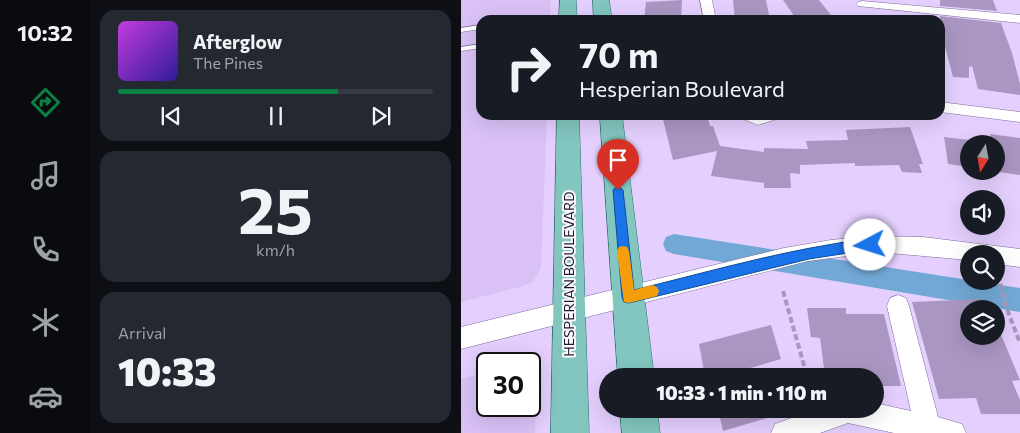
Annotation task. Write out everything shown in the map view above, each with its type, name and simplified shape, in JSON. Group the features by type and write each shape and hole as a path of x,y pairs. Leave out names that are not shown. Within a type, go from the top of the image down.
{"main road":[{"path":"568,0 568,15"},
{"path":"601,0 602,15"},
{"name":"HESPERIAN BOULEVARD","path":"568,120 570,433"},
{"path":"611,120 635,368"},
{"path":"640,418 641,433"}],"street":[{"path":"707,0 709,15"},
{"path":"862,4 1020,19"},
{"path":"945,108 1020,117"},
{"path":"461,338 809,253 855,246 900,244 960,249"},
{"path":"1005,256 1020,258"},
{"path":"898,306 928,428"},
{"path":"784,433 847,410 953,433"}],"lane":[{"path":"461,30 476,28"},
{"path":"461,49 476,47"}],"path":[{"path":"1002,290 1020,343"},
{"path":"783,291 805,368"}],"shaded area":[{"path":"461,0 551,0 550,15 476,15 476,120 547,120 541,267 531,283 461,302"},
{"path":"476,375 476,417 536,417 535,433 461,433 461,379"}],"building":[{"path":"682,0 681,15 645,15 646,2"},
{"path":"733,0 766,0 769,15 734,15"},
{"path":"783,0 819,0 831,15 794,15"},
{"path":"940,0 993,0 997,11 940,6"},
{"path":"945,17 1001,23 1012,53 1020,84 1020,95 978,89 972,66 969,67 969,78 953,77 945,46"},
{"path":"663,120 708,120 710,126 713,126 720,146 764,152 764,148 808,149 806,141 848,140 846,130 910,127 923,164 919,164 922,173 902,172 899,165 855,166 855,163 800,165 800,174 790,173 791,188 764,188 764,183 711,176 717,151 673,160"},
{"path":"1005,136 1020,138 1020,175 1005,173"},
{"path":"944,137 960,139 960,166 948,164"},
{"path":"981,299 960,300 960,345 1005,344 1020,380 1012,381 1020,400 1020,414 981,414 976,398 939,399 912,302"},
{"path":"807,308 846,308 846,314 884,314 901,386 884,386 884,368 824,368 820,338 811,337"},
{"path":"771,325 781,359 750,368 704,368 699,344"},
{"path":"720,418 767,418 723,431"}],"waterway":[{"path":"674,244 1020,300"}],"slow traffic":[{"path":"623,251 629,297 652,291"}],"route":[{"path":"618,190 629,297 809,253 870,245"}]}
